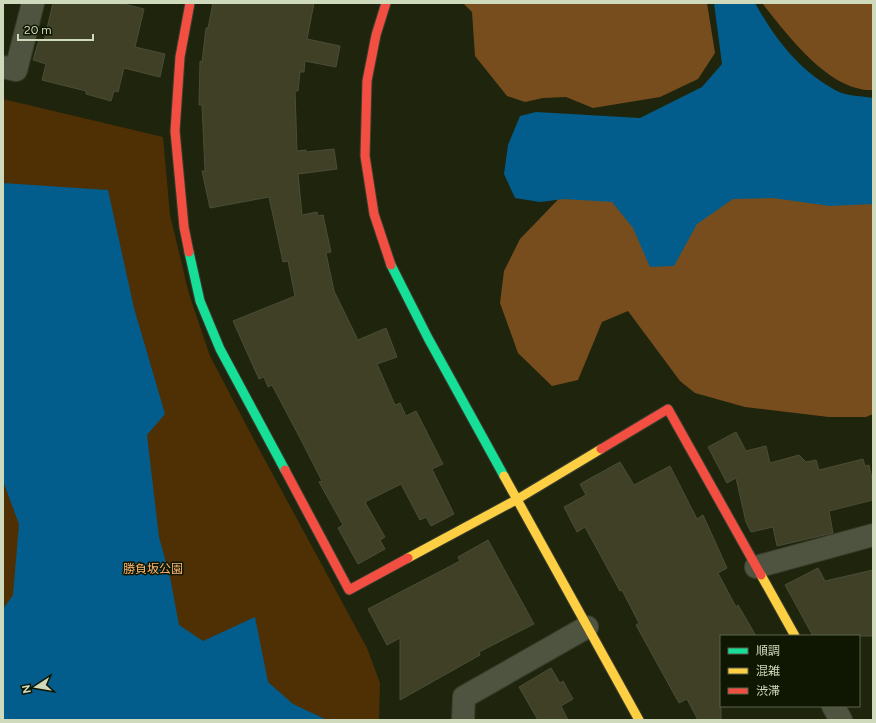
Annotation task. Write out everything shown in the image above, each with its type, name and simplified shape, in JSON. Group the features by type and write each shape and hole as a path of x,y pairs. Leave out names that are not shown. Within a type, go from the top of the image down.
{"street":[{"path":"3,67 16,70 33,3"},
{"path":"190,3 180,58 175,131 184,227 200,302 220,350 349,590 516,500 668,409 794,635"},
{"path":"386,3 376,35 367,81 365,156 374,214 387,257 428,338 516,500 639,720"},
{"path":"756,567 873,535"},
{"path":"463,720 464,697 587,627"},
{"path":"834,707 841,720"}],"green space":[{"name":"勝負坂公園","path":"3,99 163,137 170,215 189,294 210,356 367,648 380,683 379,720 3,720"}],"shaded area":[{"path":"463,3 707,3 715,53 698,79 660,97 593,108 566,97 543,98 525,102 507,96 475,56 472,12"},
{"path":"762,3 873,3 873,90 857,88 841,82 825,72 797,45"},
{"path":"574,183 706,194 873,190 873,414 866,417 829,417 745,407 695,393 680,381 628,311 602,322 578,380 552,386 518,353 500,303 504,271 520,239"}],"water":[{"path":"714,3 755,3 780,42 811,74 841,93 873,98 873,204 830,206 773,198 733,199 697,224 674,266 650,267 633,228 612,202 564,199 540,202 515,198 504,174 508,145 520,116 536,112 640,118 702,87 722,64"},
{"path":"3,183 108,190 134,308 165,414 147,435 159,537 170,577 179,625 203,641 255,617 268,682 293,704 327,720 3,720 3,609 13,595 19,524 3,481"}],"building":[{"path":"53,3 120,3 144,9 135,47 165,54 160,77 124,68 118,92 114,91 111,101 86,94 86,91 42,80 46,64 33,60 39,40 44,41"},
{"path":"213,3 314,3 307,39 340,46 336,67 305,61 304,72 300,72 298,91 295,91 297,151 306,150 306,152 334,149 337,169 298,174 302,215 317,212 318,216 323,215 331,252 326,253 334,291 358,340 386,328 397,357 377,364 395,405 400,403 406,416 416,411 443,464 432,469 454,514 431,526 426,517 420,520 401,484 365,502 385,537 380,540 385,549 358,564 338,528 343,525 319,482 322,481 300,438 272,385 268,387 264,377 259,379 233,321 295,296 288,261 283,262 269,197 210,208 202,171 205,171 202,105 199,105 200,61 202,62 206,28 208,28"},
{"path":"736,432 746,451 766,446 770,463 799,455 806,462 816,460 819,470 863,459 865,466 869,465 873,483 873,500 829,511 833,533 777,546 773,527 751,532 746,522 736,478 727,483 708,447"},
{"path":"620,462 634,485 670,466 697,519 703,515 727,568 718,573 736,607 738,605 755,635 720,635 721,720 698,720 687,699 679,703 636,625 639,623 622,590 620,591 585,527 577,532 564,507 586,495 580,484"},
{"path":"488,540 534,624 479,652 480,655 400,700 400,638 387,645 368,609 460,561 458,557"},
{"path":"818,568 825,581 873,570 873,636 812,635 785,585"},
{"path":"551,668 560,683 563,681 573,699 561,706 568,720 538,720 519,687"}],"traffic: fast":[{"path":"189,252 200,301 220,349 285,470"},
{"path":"391,265 428,338 504,476"}],"traffic: slow":[{"path":"408,558 516,500 601,449"},
{"path":"504,476 639,720"},
{"path":"761,575 794,635"}],"traffic: jam":[{"path":"189,252 184,227 175,131 180,57 190,3"},
{"path":"386,3 376,35 367,81 365,156 374,214 391,265"},
{"path":"601,449 668,409 761,575"},
{"path":"285,470 349,590 408,558"}]}
